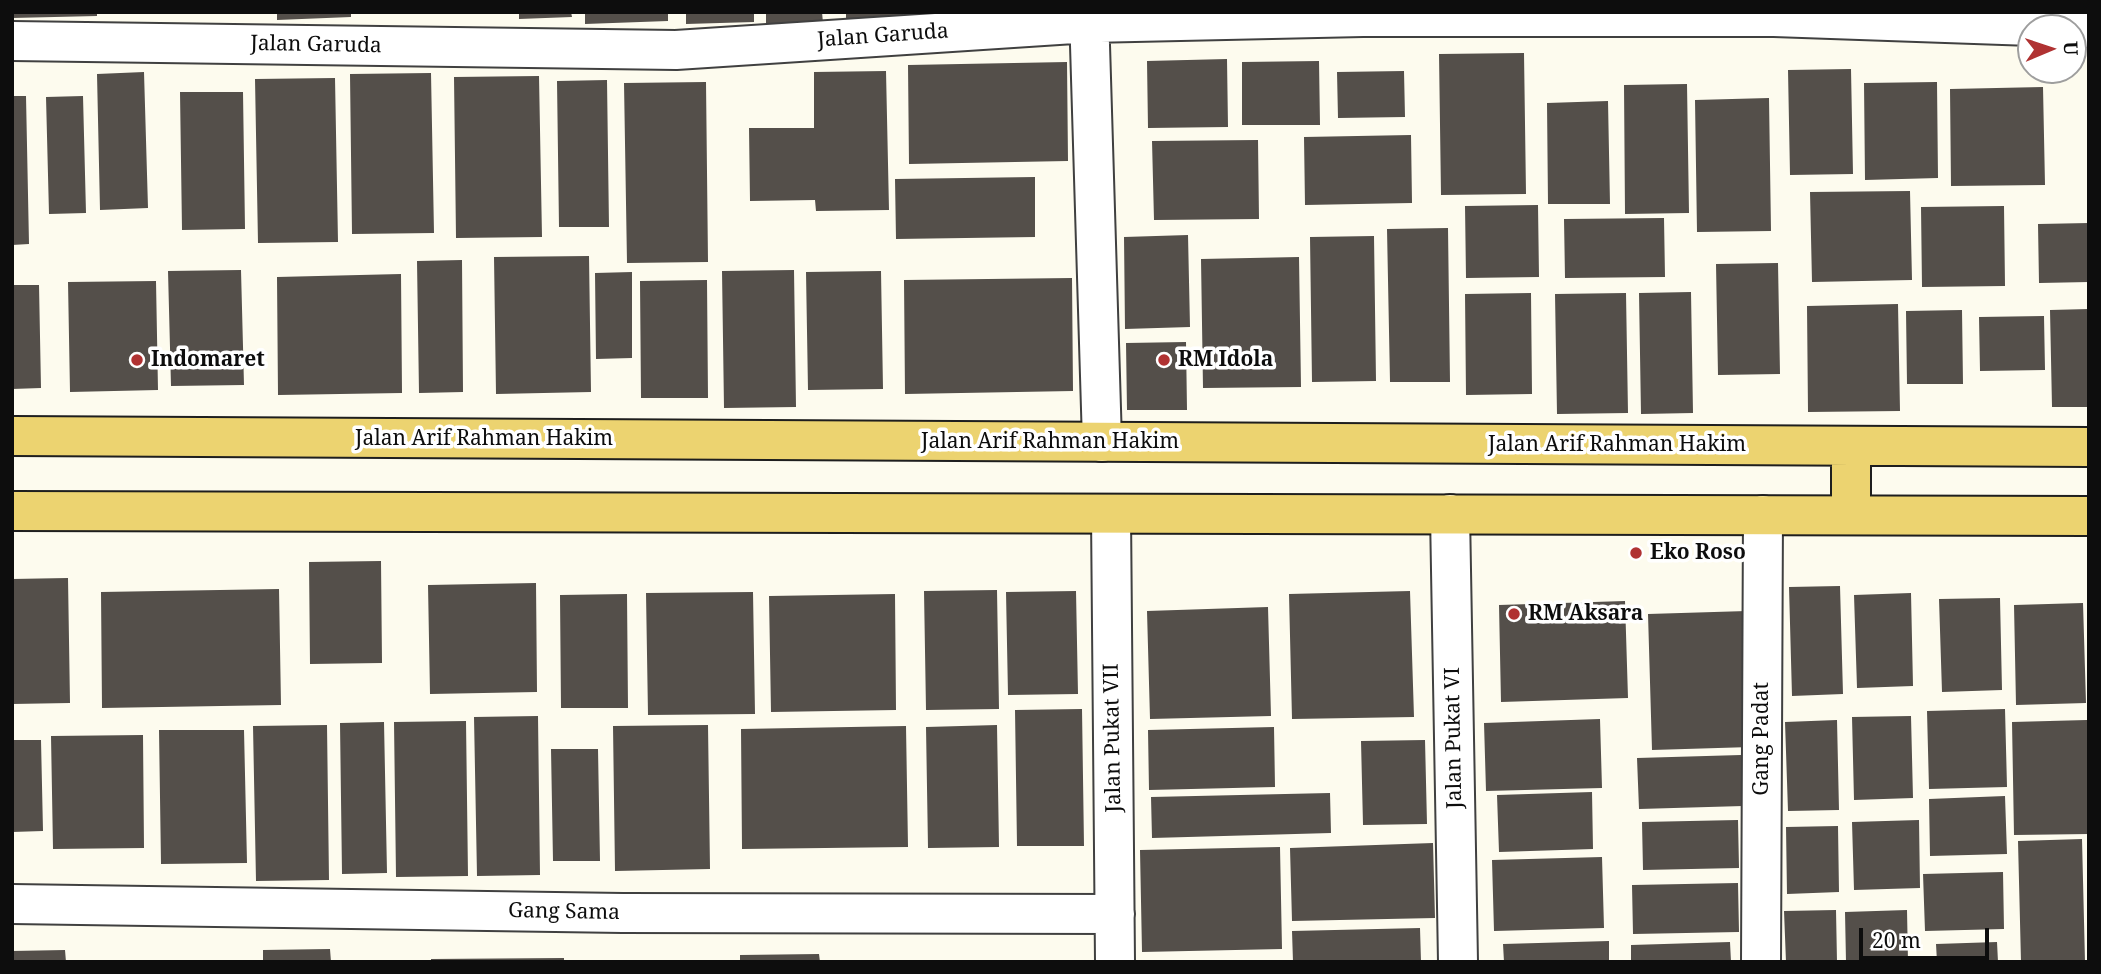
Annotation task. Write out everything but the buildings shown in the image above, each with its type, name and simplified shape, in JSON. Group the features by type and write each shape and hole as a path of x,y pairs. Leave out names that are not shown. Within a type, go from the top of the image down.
{"main road":[{"name":"Jalan Arif Rahman Hakim","path":"12,436 2089,447"},
{"path":"1851,446 1851,515"},
{"path":"12,511 2089,516"}],"street":[{"name":"Jalan Garuda","path":"12,41 676,50 1089,18 1774,17 2089,29"},
{"path":"1089,18 1102,442"},
{"name":"Jalan Pukat VII","path":"1111,514 1115,962"},
{"name":"Jalan Pukat VI","path":"1450,514 1458,962"},
{"name":"Gang Padat","path":"1761,962 1763,515"},
{"name":"Gang Sama","path":"12,904 624,913 1115,914"}],"place":[{"name":"Indomaret","path":"137,360"},
{"name":"RM Idola","path":"1164,360"},
{"name":"Eko Roso","path":"1636,553"},
{"name":"RM Aksara","path":"1514,614"}]}
